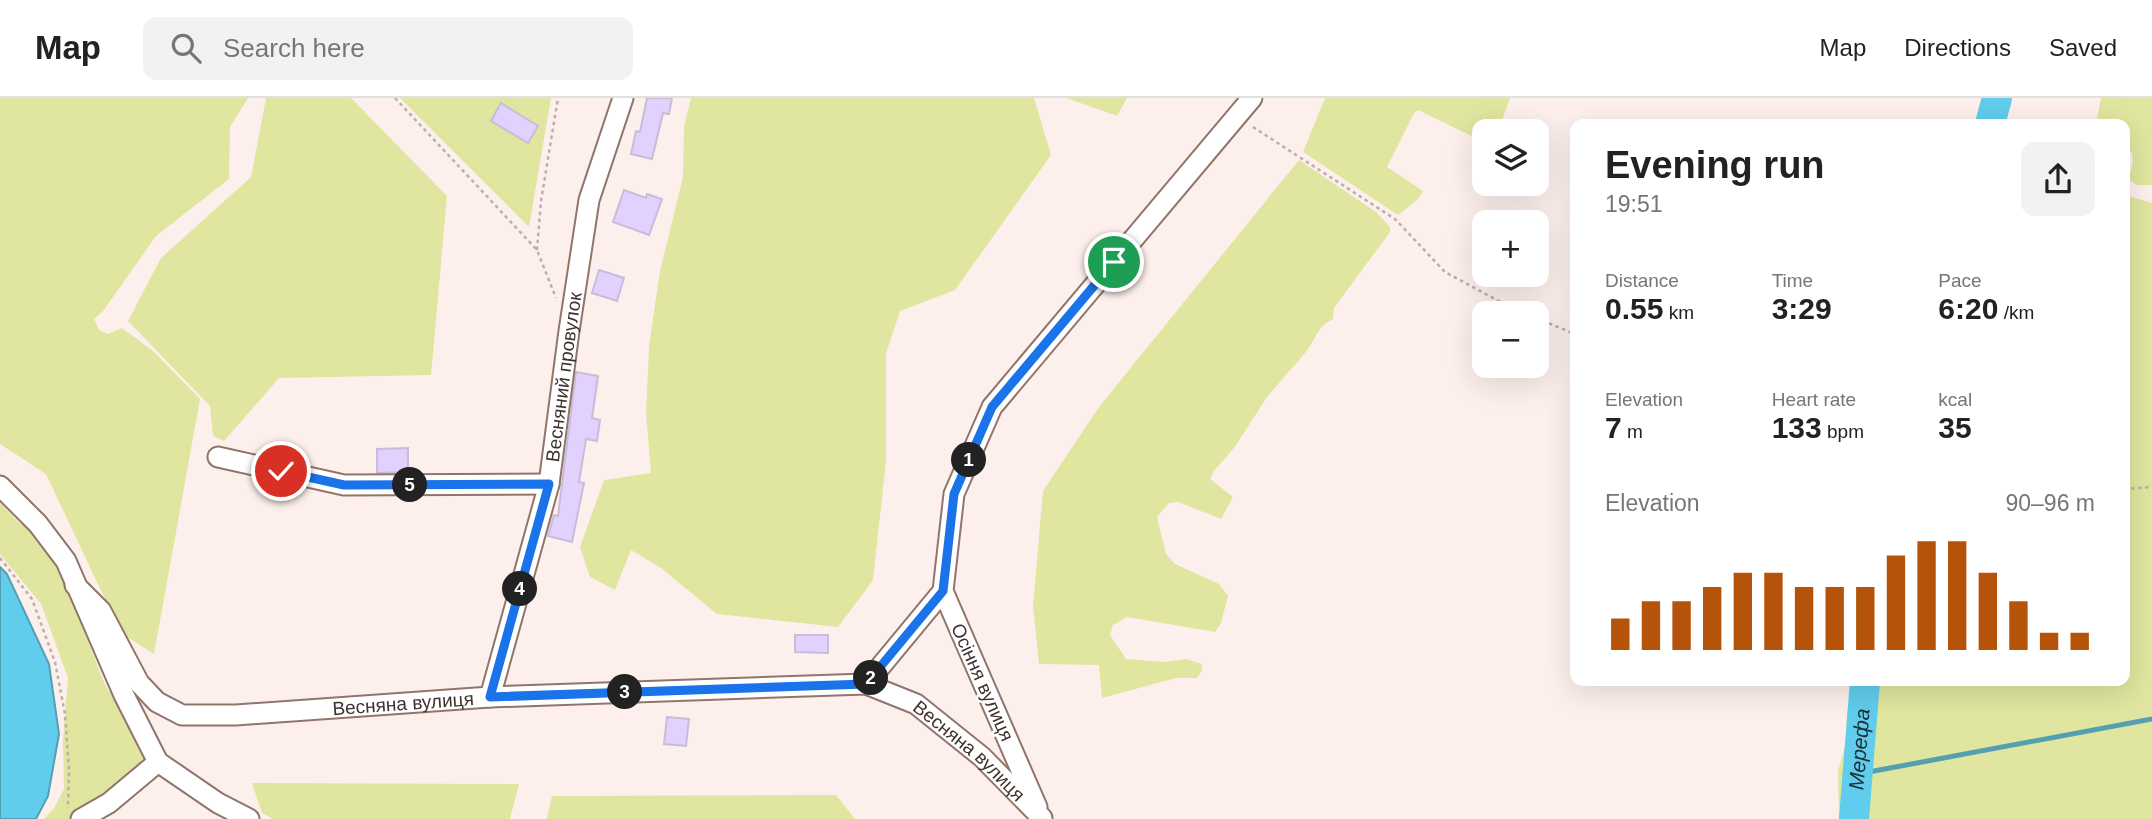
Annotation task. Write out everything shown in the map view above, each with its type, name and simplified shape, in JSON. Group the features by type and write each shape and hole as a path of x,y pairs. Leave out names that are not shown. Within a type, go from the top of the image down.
{"street":[{"name":"Весняний провулок","path":"490,697 549,484 589,200 623,98"},
{"path":"866,684 943,591 954,494 992,407 1252,98"},
{"path":"218,457 344,485 549,484"},
{"path":"0,486 38,524 66,561 124,695 158,762 218,803 249,819"},
{"name":"Весняна вулиця","path":"75,585 101,611 139,683 157,702 181,715 236,715 490,697 866,684 916,704 982,757 1042,818"},
{"name":"Осіння вулиця","path":"943,591 1042,818"},
{"path":"81,819 109,803 158,762"}],"path":[{"path":"395,98 537,250 569,331"},
{"path":"537,250 541,201 558,98"},
{"path":"1237,116 1395,219 1445,272 1502,301"},
{"path":"1549,323 1570,332"},
{"path":"2130,489 2152,488"},
{"path":"0,558 32,599 55,662 65,714 69,770 67,819"}],"green space":[{"path":"0,98 248,98 230,127 229,179 156,236 103,311 94,319 99,330 108,334 122,328 153,351 200,399 154,654 121,633 46,474 0,444"},
{"path":"266,98 351,98 447,196 431,375 279,378 224,441 213,436 210,406 128,321 161,258 251,177"},
{"path":"400,98 551,98 529,227"},
{"path":"691,98 1034,98 1051,155 955,290 900,311 886,353 886,461 873,580 838,627 717,614 661,568 631,550 615,590 590,577 580,547 604,480 651,473 646,414 649,346 660,271 683,177 684,126"},
{"path":"1066,98 1127,98 1117,116"},
{"path":"1325,98 1510,98 1502,119 1472,119 1472,136 1418,110 1414,113 1387,167 1423,191 1417,200 1398,215 1303,152"},
{"path":"2101,98 2152,98 2152,185 2137,185 2130,181 2133,161 2130,151 2130,119 2097,119"},
{"path":"1299,160 1376,212 1390,227 1390,232 1334,308 1333,319 1322,326 1306,352 1267,397 1234,448 1214,471 1210,479 1233,497 1221,519 1178,502 1169,503 1157,517 1166,554 1175,564 1219,584 1228,596 1221,623 1215,632 1127,617 1113,625 1110,635 1126,659 1165,662 1186,659 1202,664 1202,671 1197,678 1176,678 1102,698 1099,665 1039,664 1033,606 1043,491 1099,407"},
{"path":"2130,196 2152,203 2152,819 1839,819 1838,771 1846,743 1847,713 1855,686 2130,686"},
{"path":"0,503 18,522 32,531 60,570 105,685 124,714 144,754 144,760 96,804 74,819 44,819 54,808 64,789 63,740 68,678 41,604 0,554"},
{"path":"252,783 519,784 510,819 273,819 262,813"},
{"path":"836,795 855,819 547,819 552,796"}],"water":[{"path":"0,567 7,574 49,664 59,734 48,796 36,819 0,819"}],"building":[{"path":"647,98 672,98 669,114 663,113 652,159 631,154 636,131 640,132"},
{"path":"501,103 538,126 528,143 491,121"},
{"path":"624,190 646,198 647,194 662,199 649,235 613,222"},
{"path":"599,270 624,278 617,301 592,293"},
{"path":"576,372 598,376 592,418 600,420 597,441 586,439 579,482 584,483 572,542 548,536 554,515 558,516"},
{"path":"408,448 408,472 377,473 377,449"},
{"path":"795,635 828,635 828,653 795,652"},
{"path":"667,717 689,719 686,746 664,744"}],"waterway":[{"name":"Мерефа","path":"1991,119 1997,98"},
{"name":"Мерефа","path":"1854,819 1865,686"},
{"path":"1858,774 2152,719"}],"route":[{"path":"281,471 344,485 549,484 490,697 866,684 943,591 954,494 992,407 1114,262"}]}
